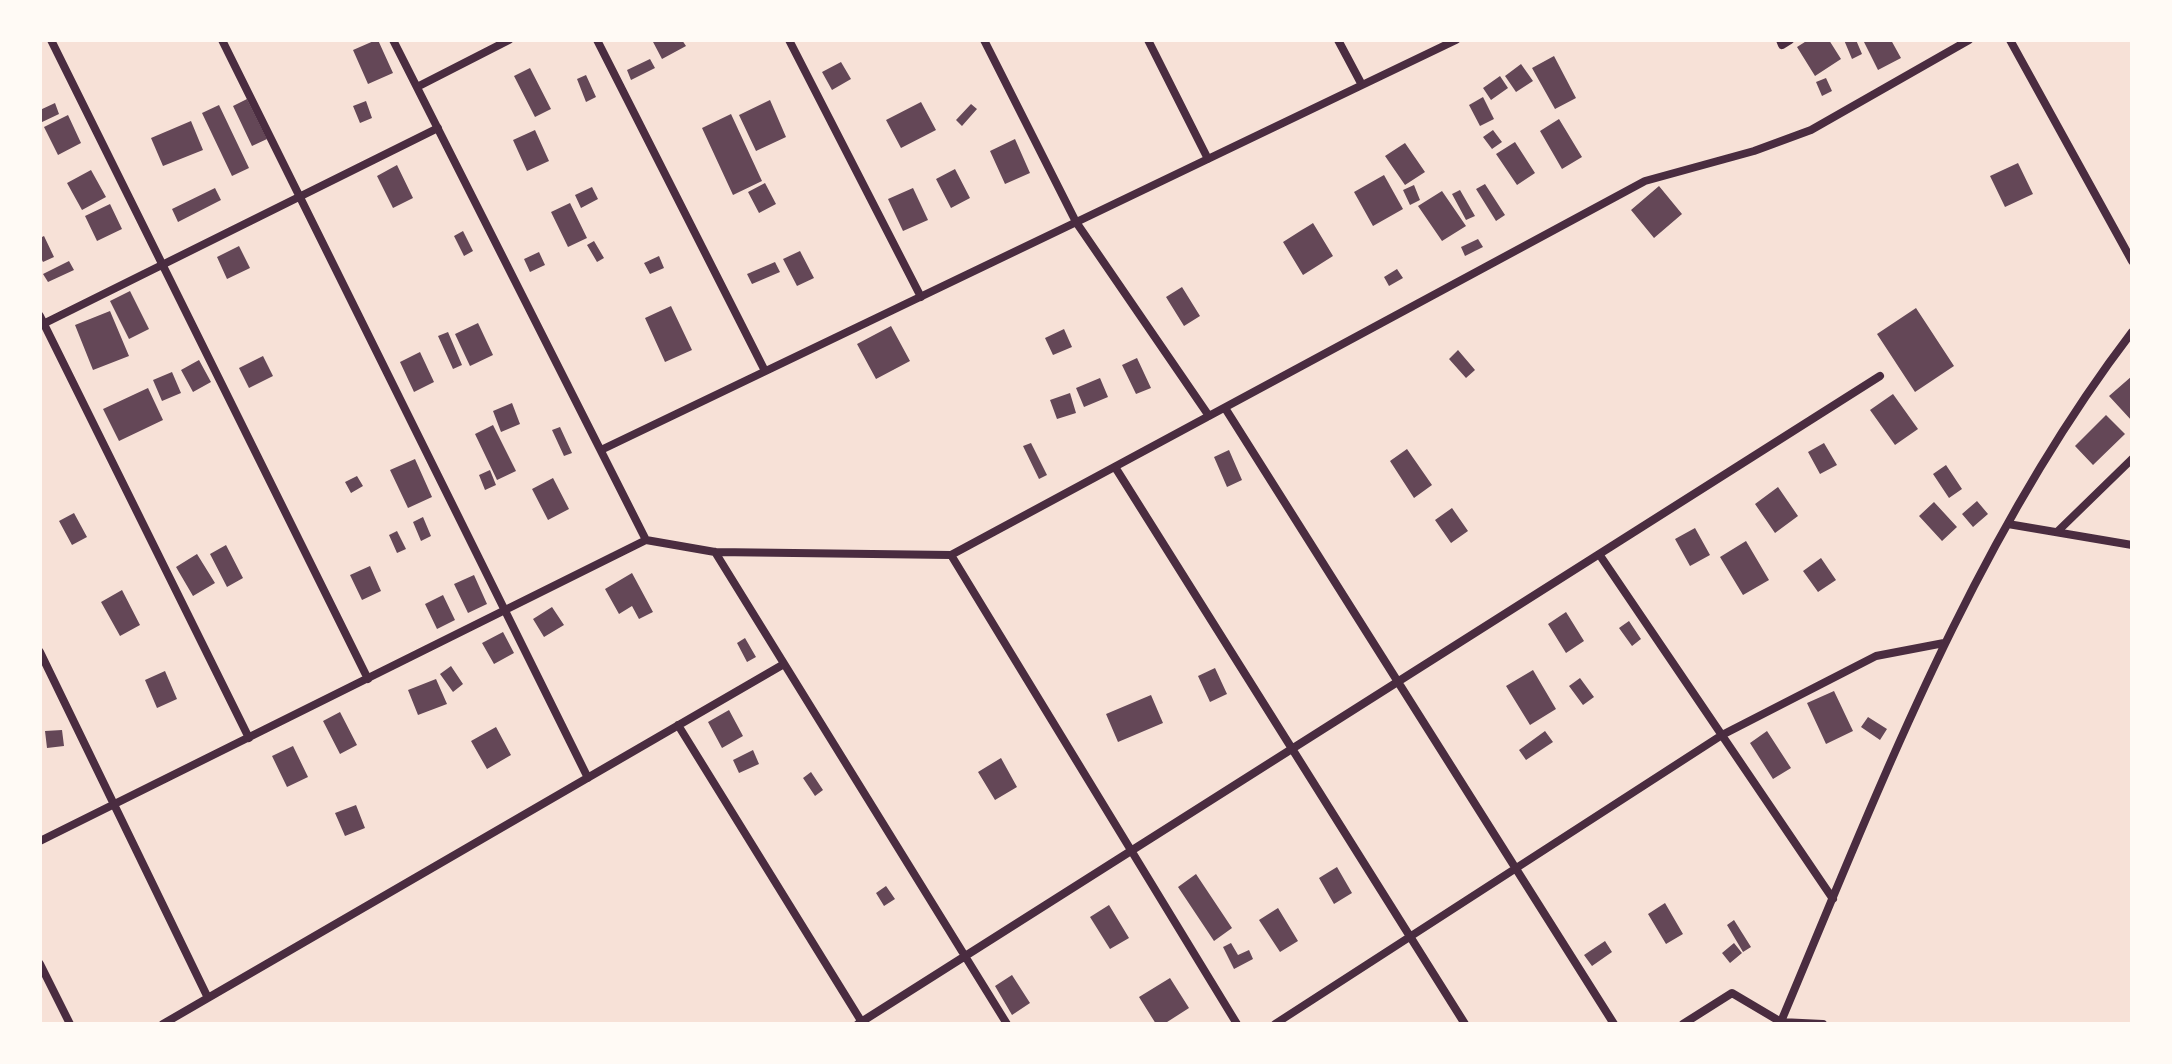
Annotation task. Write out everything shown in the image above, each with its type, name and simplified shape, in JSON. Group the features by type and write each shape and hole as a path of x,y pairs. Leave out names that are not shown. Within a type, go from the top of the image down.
{"street":[{"path":"51,40 368,679"},
{"path":"222,40 588,778"},
{"path":"393,40 646,540"},
{"path":"417,87 509,40"},
{"path":"597,40 765,371"},
{"path":"789,40 921,297"},
{"path":"984,40 1076,222 1209,416"},
{"path":"1148,40 1208,159"},
{"path":"1338,40 1362,85"},
{"path":"601,450 1456,40"},
{"path":"1780,40 1782,45 1790,40"},
{"path":"40,841 646,540 715,552 951,555 1645,181 1754,151 1811,130 1969,40"},
{"path":"2010,40 2132,261"},
{"path":"249,738 41,322 438,128"},
{"path":"1780,1023 1944,643 2008,524 2093,384 2132,332"},
{"path":"678,725 861,1023 1880,376"},
{"path":"1225,408 1614,1024"},
{"path":"2057,532 2132,459"},
{"path":"1115,467 1465,1024"},
{"path":"2008,524 2132,545"},
{"path":"715,552 1007,1024"},
{"path":"1599,554 1833,899"},
{"path":"951,555 1237,1024"},
{"path":"1275,1024 1722,735 1876,656 1944,643"},
{"path":"40,652 208,998"},
{"path":"163,1024 784,664"},
{"path":"40,964 70,1024"},
{"path":"1683,1024 1732,993 1780,1023 1823,1024"}],"building":[{"path":"376,40 393,73 368,84 353,50"},
{"path":"652,40 682,40 686,46 662,59"},
{"path":"1808,40 1829,40 1841,59 1815,76 1797,47"},
{"path":"1844,40 1856,40 1862,54 1852,59"},
{"path":"1863,40 1891,40 1901,58 1878,70"},
{"path":"1554,56 1576,98 1555,109 1532,68"},
{"path":"650,59 655,68 631,80 627,70"},
{"path":"841,62 851,79 832,90 822,72"},
{"path":"1521,64 1533,81 1516,92 1505,76"},
{"path":"530,68 551,109 535,117 514,76"},
{"path":"586,75 596,97 586,102 577,79"},
{"path":"1500,76 1508,88 1491,100 1483,88"},
{"path":"1826,78 1832,91 1822,96 1816,82"},
{"path":"1483,97 1494,119 1480,126 1469,105"},
{"path":"247,99 267,139 252,146 233,106"},
{"path":"770,100 786,137 756,151 739,115"},
{"path":"366,101 372,118 360,123 353,106"},
{"path":"921,102 936,130 901,148 886,120"},
{"path":"55,103 59,114 40,123 40,110"},
{"path":"971,104 977,109 962,126 956,120"},
{"path":"219,105 249,168 232,176 202,113"},
{"path":"731,114 762,181 733,195 702,128"},
{"path":"68,115 81,143 58,155 44,127"},
{"path":"1559,119 1582,157 1562,169 1540,131"},
{"path":"191,121 203,150 163,166 151,138"},
{"path":"535,130 549,161 527,171 513,140"},
{"path":"1493,130 1502,142 1492,149 1483,137"},
{"path":"1015,139 1030,173 1005,184 990,151"},
{"path":"1515,142 1535,173 1517,185 1496,154"},
{"path":"1405,143 1425,172 1405,185 1385,156"},
{"path":"2018,163 2033,194 2005,207 1990,176"},
{"path":"397,165 413,198 393,208 377,176"},
{"path":"955,169 970,198 951,208 936,179"},
{"path":"91,170 106,197 82,210 67,183"},
{"path":"1384,175 1403,209 1373,226 1354,192"},
{"path":"765,183 776,204 759,213 748,192"},
{"path":"1485,184 1505,215 1496,221 1476,189"},
{"path":"1414,185 1420,200 1410,205 1403,190"},
{"path":"1659,186 1682,214 1654,238 1631,210"},
{"path":"592,187 598,199 581,208 575,195"},
{"path":"215,188 221,200 178,222 172,209"},
{"path":"913,188 928,220 903,231 888,199"},
{"path":"1460,190 1475,216 1466,220 1452,194"},
{"path":"1442,191 1466,226 1442,241 1418,206"},
{"path":"570,203 587,238 568,247 551,212"},
{"path":"110,204 122,229 97,241 85,216"},
{"path":"1313,223 1333,256 1303,275 1283,242"},
{"path":"463,231 473,251 464,256 454,236"},
{"path":"44,236 54,257 43,262 40,238"},
{"path":"1478,239 1483,247 1465,256 1461,247"},
{"path":"594,241 604,258 597,262 587,245"},
{"path":"239,246 250,268 227,279 217,257"},
{"path":"800,251 814,278 797,286 783,259"},
{"path":"539,252 545,265 530,272 524,259"},
{"path":"659,256 664,268 650,274 644,263"},
{"path":"69,261 74,270 48,282 43,274"},
{"path":"775,262 780,272 752,284 747,274"},
{"path":"1397,269 1403,278 1389,286 1384,277"},
{"path":"1182,287 1200,316 1184,326 1166,297"},
{"path":"130,291 149,329 129,339 110,301"},
{"path":"671,306 692,350 665,362 645,318"},
{"path":"1916,308 1954,366 1915,392 1877,334"},
{"path":"110,311 129,356 93,370 75,325"},
{"path":"478,323 493,355 470,366 455,334"},
{"path":"891,326 910,361 876,379 857,344"},
{"path":"1064,329 1072,347 1053,355 1045,338"},
{"path":"448,332 462,365 453,369 438,336"},
{"path":"1458,350 1475,370 1466,378 1449,359"},
{"path":"420,352 434,382 414,392 400,362"},
{"path":"263,356 273,376 249,388 239,368"},
{"path":"1137,358 1151,388 1136,394 1122,365"},
{"path":"199,360 211,382 193,392 181,370"},
{"path":"172,372 181,393 162,401 153,380"},
{"path":"2132,376 2132,421 2109,396"},
{"path":"1100,378 1108,397 1084,407 1076,388"},
{"path":"148,388 163,420 119,441 103,409"},
{"path":"1070,393 1076,413 1057,419 1050,400"},
{"path":"1893,394 1918,429 1895,445 1870,410"},
{"path":"512,403 520,424 501,432 493,411"},
{"path":"2106,415 2125,434 2093,465 2075,446"},
{"path":"493,425 516,471 497,480 475,434"},
{"path":"560,427 572,453 564,456 552,430"},
{"path":"1031,443 1047,475 1039,479 1023,446"},
{"path":"1824,443 1837,465 1820,474 1808,452"},
{"path":"1407,449 1432,485 1414,498 1390,461"},
{"path":"1229,450 1242,480 1227,487 1214,457"},
{"path":"415,459 432,497 408,508 390,470"},
{"path":"1946,465 1962,489 1949,498 1933,474"},
{"path":"490,470 496,485 485,490 479,475"},
{"path":"357,476 363,486 351,493 345,482"},
{"path":"553,478 569,509 548,520 532,489"},
{"path":"1778,487 1798,516 1775,533 1755,504"},
{"path":"1977,501 1988,514 1973,527 1962,514"},
{"path":"1934,502 1957,527 1942,541 1919,516"},
{"path":"1452,508 1468,531 1451,543 1435,520"},
{"path":"74,513 87,537 72,545 59,521"},
{"path":"423,517 431,536 421,541 413,522"},
{"path":"1695,528 1710,555 1690,566 1675,539"},
{"path":"397,531 406,549 397,553 389,535"},
{"path":"1746,541 1769,580 1743,595 1720,557"},
{"path":"226,545 243,578 227,587 210,554"},
{"path":"197,554 215,583 193,596 176,567"},
{"path":"1821,558 1836,580 1818,592 1803,571"},
{"path":"370,566 381,591 362,600 350,575"},
{"path":"632,573 653,612 639,619 632,606 619,614 605,589"},
{"path":"474,575 487,604 468,613 454,584"},
{"path":"122,590 140,625 120,636 101,602"},
{"path":"443,595 455,620 437,629 425,604"},
{"path":"552,607 564,625 544,637 533,619"},
{"path":"1566,612 1584,641 1566,653 1548,624"},
{"path":"1629,621 1641,639 1632,646 1619,628"},
{"path":"503,632 514,653 494,664 482,643"},
{"path":"745,638 756,657 747,662 737,643"},
{"path":"451,666 463,684 453,692 440,674"},
{"path":"1215,668 1227,694 1210,702 1198,676"},
{"path":"1533,670 1556,709 1530,725 1506,686"},
{"path":"165,671 177,699 157,708 145,680"},
{"path":"1580,678 1594,697 1583,705 1569,686"},
{"path":"436,679 447,704 418,715 408,690"},
{"path":"1834,691 1853,731 1826,744 1807,703"},
{"path":"1151,695 1163,723 1118,742 1106,714"},
{"path":"729,710 743,736 722,748 708,722"},
{"path":"340,712 357,745 340,754 323,721"},
{"path":"1868,717 1887,729 1880,740 1861,727"},
{"path":"496,727 511,755 487,769 471,741"},
{"path":"62,730 64,746 47,748 45,731"},
{"path":"1545,731 1553,742 1526,760 1519,750"},
{"path":"1767,731 1791,768 1773,779 1750,743"},
{"path":"293,746 308,777 287,787 272,756"},
{"path":"753,750 759,764 739,773 733,760"},
{"path":"1001,758 1017,787 995,800 978,772"},
{"path":"811,772 823,790 815,796 803,778"},
{"path":"356,805 365,828 345,836 335,813"},
{"path":"1337,867 1352,893 1334,904 1319,878"},
{"path":"1196,874 1232,928 1214,941 1178,887"},
{"path":"886,886 895,899 884,906 876,893"},
{"path":"1665,903 1683,934 1666,944 1648,914"},
{"path":"1109,905 1129,938 1110,949 1090,917"},
{"path":"1278,908 1298,941 1280,952 1259,920"},
{"path":"1734,920 1751,947 1743,952 1727,925"},
{"path":"1605,941 1612,952 1592,966 1584,955"},
{"path":"1231,943 1238,955 1249,950 1253,959 1234,969 1223,947"},
{"path":"1734,943 1742,953 1730,963 1722,953"},
{"path":"1012,975 1030,1003 1012,1015 995,986"},
{"path":"1170,978 1189,1008 1164,1024 1156,1024 1139,997"}]}
